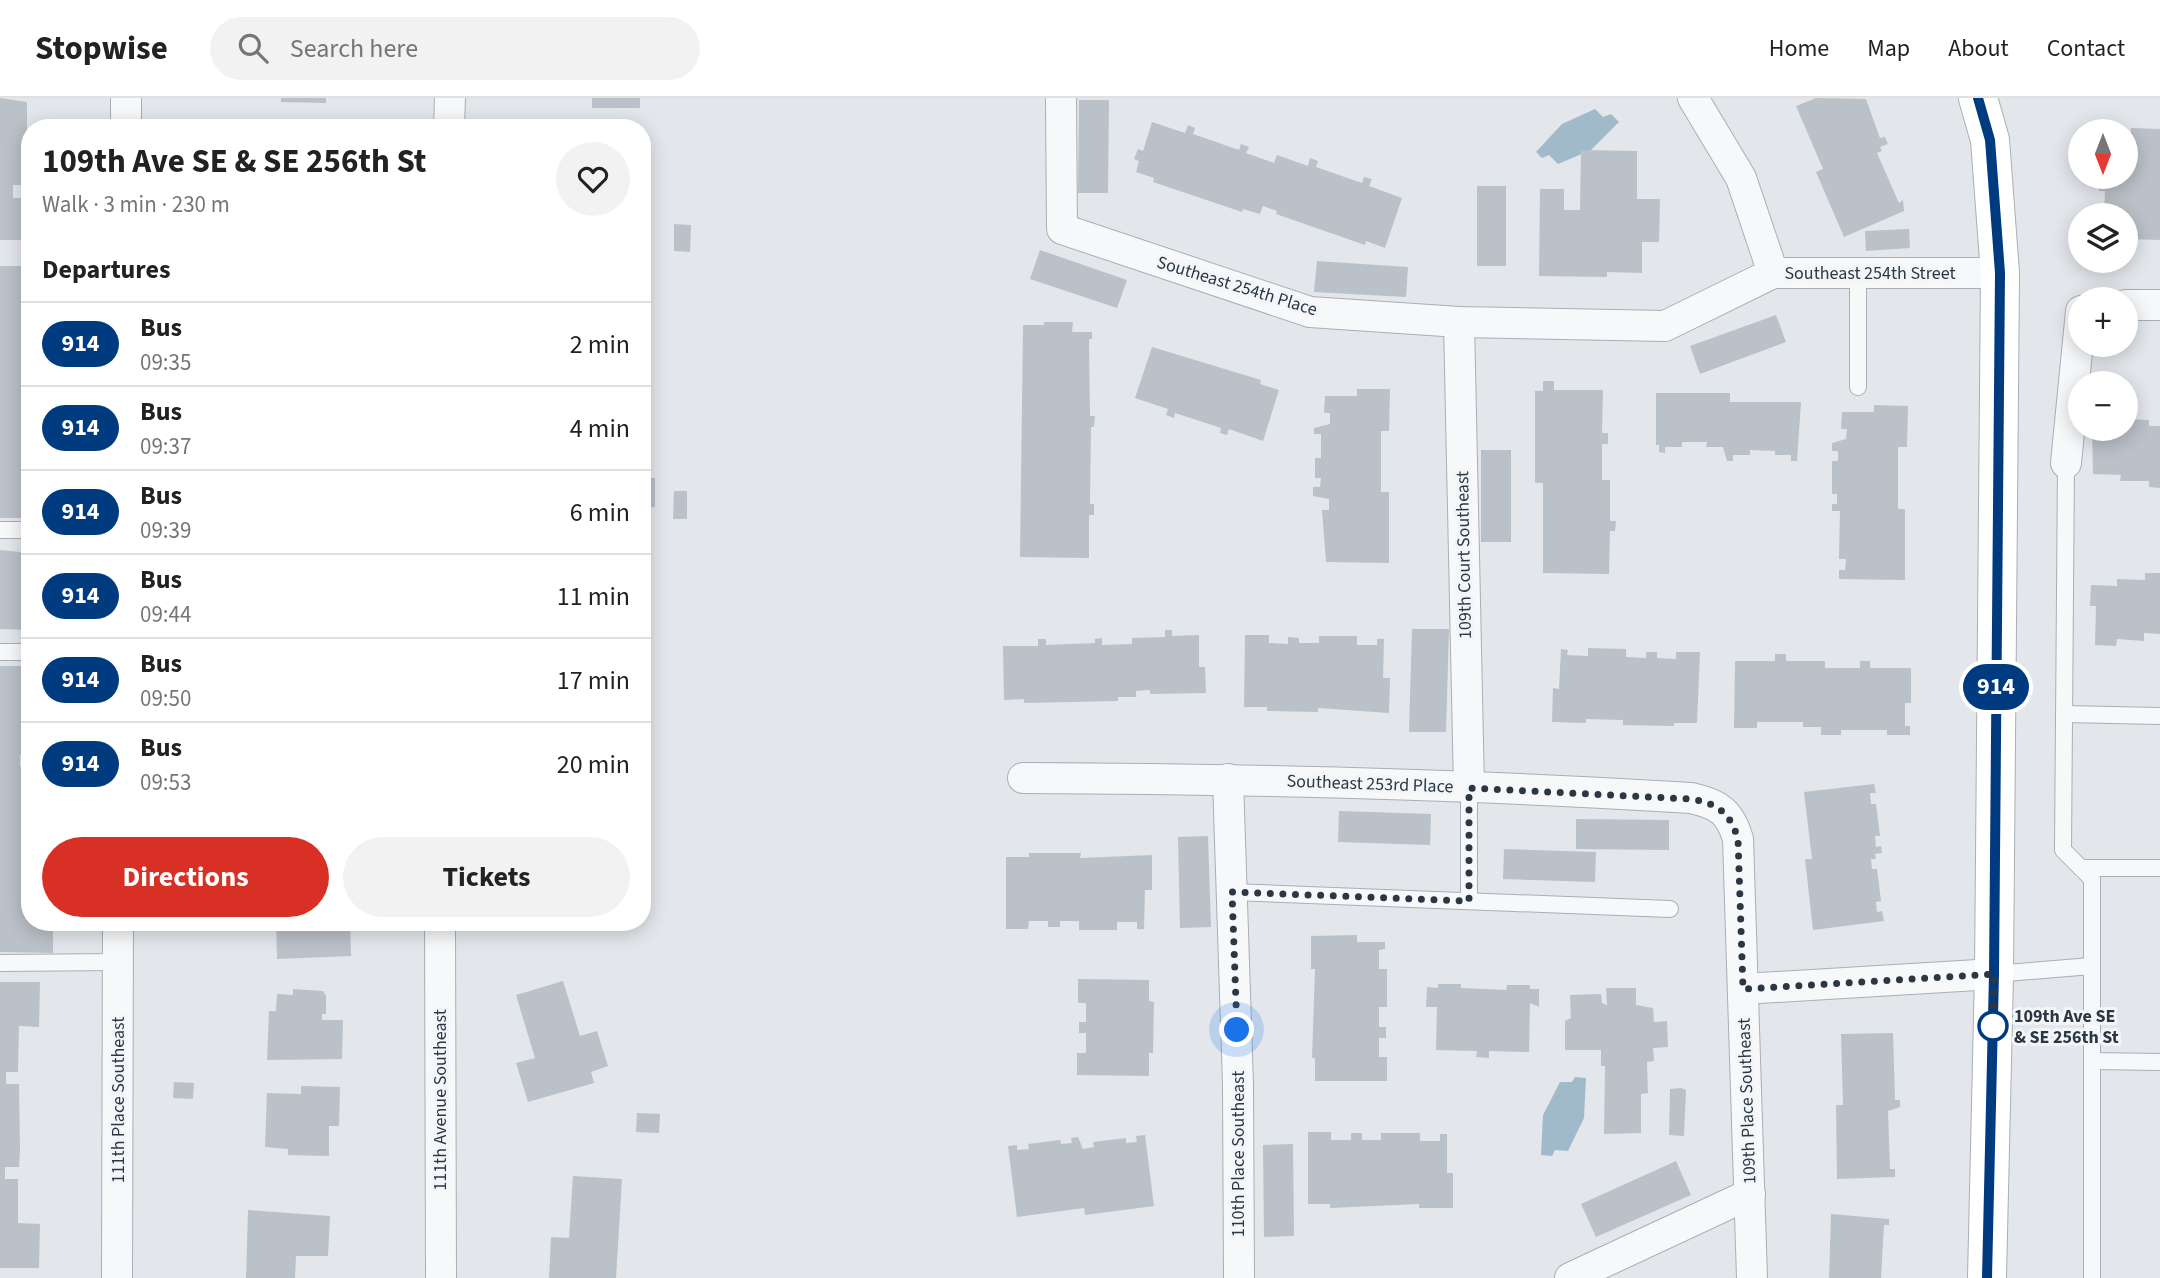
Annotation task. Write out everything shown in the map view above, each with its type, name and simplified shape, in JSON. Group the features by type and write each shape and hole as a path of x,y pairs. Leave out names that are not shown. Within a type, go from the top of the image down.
{"street":[{"path":"126,98 126,119"},
{"path":"449,119 450,98"},
{"name":"Southeast 254th Place","path":"1061,98 1062,229 1310,312 1459,322"},
{"path":"1693,98 1741,178 1773,273"},
{"path":"1978,98 1990,140 2000,273 1994,974 1987,1278"},
{"name":"Southeast 254th Street","path":"1459,322 1665,326 1773,273 2000,273"},
{"path":"2138,305 2160,305"},
{"name":"109th Court Southeast","path":"1459,322 1469,788"},
{"path":"2066,463 2076,357"},
{"name":"Southeast 253rd Place","path":"1023,778 1228,779 1691,799 1721,807 1732,820 1738,839"},
{"name":"110th Place Southeast","path":"1228,779 1238,1085 1239,1278"},
{"name":"109th Place Southeast","path":"1738,839 1752,1278"},
{"name":"111th Place Southeast","path":"117,1278 118,931"},
{"name":"111th Avenue Southeast","path":"440,931 441,1278"},
{"path":"1743,989 1994,974"},
{"path":"1570,1278 1750,1194"}],"lane":[{"path":"1858,273 1858,387"},
{"path":"2066,463 2063,850 2092,879 2092,1278"},
{"path":"0,530 21,530"},
{"path":"0,652 21,652"},
{"path":"2064,715 2160,716"},
{"path":"1469,788 1469,901"},
{"path":"2081,868 2160,868"},
{"path":"1232,892 1670,909"},
{"path":"0,963 118,962"},
{"path":"1994,974 2092,966"},
{"path":"2092,1061 2160,1062"}],"water":[{"path":"1595,109 1603,117 1611,114 1619,122 1591,150 1558,164 1549,155 1542,158 1536,152 1562,124"},
{"path":"1575,1077 1586,1078 1584,1118 1568,1151 1555,1150 1552,1156 1541,1155 1543,1115 1560,1082 1572,1082"}],"building":[{"path":"0,98 27,102 27,119 21,119 21,185 13,185 13,198 21,198 21,240 0,240"},
{"path":"281,98 326,98 326,103 281,102"},
{"path":"592,98 640,98 640,108 592,108"},
{"path":"1816,98 1866,99 1880,138 1885,137 1888,144 1880,147 1882,151 1877,153 1899,203 1903,200 1904,211 1844,237 1816,172 1823,169 1796,106"},
{"path":"1079,100 1109,100 1108,193 1078,193"},
{"path":"1152,122 1185,133 1188,125 1195,128 1193,134 1239,150 1241,144 1249,147 1246,153 1274,163 1277,155 1308,166 1310,158 1318,161 1316,167 1362,183 1364,177 1372,179 1369,186 1402,198 1385,248 1366,241 1365,245 1276,214 1277,211 1263,206 1260,214 1243,209 1242,212 1153,182 1154,178 1136,172 1139,161 1134,159 1138,149 1143,151"},
{"path":"2138,128 2160,129 2160,240 2138,239 2138,203 2104,203 2105,191 2099,191 2138,189"},
{"path":"1581,150 1637,151 1637,199 1660,199 1659,242 1642,242 1642,273 1607,272 1607,277 1539,276 1540,189 1564,189 1564,210 1580,210"},
{"path":"1477,186 1506,186 1506,266 1477,266"},
{"path":"674,224 691,225 690,252 674,251"},
{"path":"1909,229 1910,248 1866,251 1865,231"},
{"path":"1040,250 1127,280 1117,308 1030,279"},
{"path":"1317,261 1408,267 1406,297 1314,292"},
{"path":"0,266 21,266 21,518 0,518"},
{"path":"1776,315 1786,342 1700,374 1690,346"},
{"path":"1044,322 1073,322 1072,332 1092,332 1092,339 1089,339 1090,416 1095,416 1094,427 1091,427 1090,504 1094,504 1094,515 1089,515 1089,558 1020,557 1023,325 1044,325"},
{"path":"1152,347 1261,380 1260,384 1279,390 1263,441 1229,429 1227,435 1220,433 1221,428 1175,413 1174,418 1166,415 1168,409 1135,398"},
{"path":"1543,381 1554,381 1554,390 1603,390 1602,433 1608,433 1608,444 1602,444 1602,480 1610,480 1610,521 1616,521 1615,531 1610,531 1609,574 1543,573 1543,483 1535,483 1535,391 1543,391"},
{"path":"1357,389 1390,389 1389,431 1381,431 1381,492 1389,492 1389,563 1326,562 1322,510 1329,510 1329,499 1313,496 1313,487 1320,487 1321,478 1315,478 1315,458 1321,458 1321,434 1314,434 1314,428 1330,424 1330,413 1324,413 1325,396 1357,396"},
{"path":"1656,393 1730,393 1730,402 1801,402 1797,461 1791,461 1791,455 1775,455 1775,451 1750,450 1750,455 1733,455 1733,461 1727,461 1723,447 1706,447 1707,442 1682,442 1682,447 1665,447 1665,453 1659,452 1659,445 1656,445"},
{"path":"1874,405 1908,406 1907,447 1898,447 1898,509 1905,509 1905,580 1839,579 1839,570 1845,570 1846,559 1839,559 1840,511 1832,511 1832,504 1837,504 1837,494 1832,494 1832,461 1838,461 1838,451 1832,451 1832,443 1846,439 1847,429 1841,429 1842,412 1874,412"},
{"path":"2138,420 2149,420 2149,426 2160,426 2160,488 2149,487 2149,481 2120,481 2121,475 2093,474 2092,441 2138,441"},
{"path":"1481,450 1511,450 1511,542 1481,542"},
{"path":"651,478 655,478 655,507 651,507"},
{"path":"674,491 687,491 687,519 673,519"},
{"path":"0,550 21,552 21,630 0,629"},
{"path":"2145,573 2160,573 2160,634 2144,633 2144,641 2117,639 2116,646 2095,645 2096,606 2090,606 2091,585 2117,586 2117,579 2145,580"},
{"path":"1412,629 1449,629 1446,732 1409,732"},
{"path":"1165,630 1172,630 1172,636 1199,635 1199,667 1205,667 1206,693 1150,694 1150,690 1136,691 1136,697 1118,697 1118,701 1024,703 1024,699 1004,700 1003,646 1038,646 1038,639 1046,639 1046,645 1095,643 1095,639 1102,638 1102,645 1132,644 1132,638 1165,637"},
{"path":"1245,635 1269,635 1269,643 1288,644 1288,637 1299,638 1299,643 1319,643 1319,636 1357,636 1357,645 1377,645 1377,639 1384,639 1383,678 1390,678 1389,713 1318,708 1318,712 1267,711 1267,707 1244,707"},
{"path":"1588,648 1626,649 1626,657 1646,658 1646,652 1657,652 1657,658 1676,659 1676,652 1700,652 1697,723 1674,723 1674,726 1623,725 1623,720 1586,719 1586,723 1552,722 1553,688 1559,689 1561,649 1568,650 1567,655 1588,656"},
{"path":"1775,654 1786,654 1786,661 1825,661 1825,668 1860,668 1860,661 1870,661 1870,668 1911,668 1911,703 1905,703 1905,726 1910,726 1910,735 1887,735 1887,730 1841,730 1841,735 1821,735 1821,727 1803,727 1803,722 1757,722 1757,728 1734,728 1735,661 1775,661"},
{"path":"0,666 21,666 21,931 53,931 53,953 0,952"},
{"path":"1874,784 1876,793 1870,793 1871,804 1876,804 1880,836 1875,836 1876,847 1881,846 1882,853 1875,854 1876,859 1871,859 1872,869 1877,869 1881,901 1876,902 1877,912 1882,911 1884,921 1813,930 1805,859 1812,859 1804,792"},
{"path":"1339,811 1431,814 1430,845 1338,842"},
{"path":"1576,819 1669,820 1669,850 1576,849"},
{"path":"1208,836 1211,927 1180,928 1178,837"},
{"path":"1504,849 1596,852 1595,882 1503,879"},
{"path":"1029,853 1081,853 1080,858 1152,855 1152,890 1145,890 1144,929 1137,929 1137,922 1117,922 1117,930 1079,930 1079,921 1060,921 1060,927 1048,927 1048,921 1029,921 1028,929 1006,929 1006,857 1029,857"},
{"path":"276,931 350,931 351,956 277,959"},
{"path":"1357,935 1357,942 1385,942 1385,949 1379,950 1379,969 1387,969 1387,1007 1379,1007 1379,1027 1386,1027 1386,1038 1379,1038 1379,1057 1387,1057 1387,1081 1315,1081 1315,1058 1312,1058 1315,969 1311,969 1311,936"},
{"path":"1078,979 1149,980 1149,1001 1154,1002 1153,1053 1149,1053 1149,1076 1077,1075 1077,1053 1086,1053 1086,1033 1079,1033 1079,1022 1086,1022 1086,1003 1078,1003"},
{"path":"563,981 580,1036 597,1031 608,1066 591,1072 594,1083 528,1102 516,1063 535,1058 516,995"},
{"path":"0,982 40,982 39,1027 19,1026 18,1072 6,1072 6,1084 19,1084 20,1149 19,1167 5,1167 5,1179 18,1179 18,1223 40,1224 39,1268 0,1268"},
{"path":"1438,984 1506,990 1507,985 1530,985 1530,989 1539,989 1539,1007 1530,1003 1529,1052 1489,1051 1489,1058 1476,1057 1477,1051 1436,1050 1437,1007 1426,1007 1427,987 1438,988"},
{"path":"1606,988 1636,988 1636,1005 1653,1008 1654,1022 1667,1021 1668,1047 1653,1048 1654,1061 1647,1062 1648,1093 1641,1094 1641,1133 1604,1134 1605,1066 1601,1066 1601,1050 1565,1050 1565,1021 1571,1018 1570,995 1601,994 1602,1003 1607,1005"},
{"path":"293,989 323,991 326,996 326,1014 322,1014 322,1020 343,1020 342,1059 267,1060 269,1011 276,1011 277,994 293,995"},
{"path":"1893,1033 1895,1100 1900,1100 1900,1107 1888,1111 1890,1169 1895,1169 1895,1177 1837,1179 1836,1105 1843,1105 1841,1034"},
{"path":"174,1082 194,1083 193,1099 173,1098"},
{"path":"301,1086 340,1087 339,1126 329,1126 329,1156 288,1155 288,1149 265,1147 267,1093 301,1094"},
{"path":"1670,1089 1686,1090 1684,1136 1669,1135"},
{"path":"637,1113 660,1114 659,1133 636,1132"},
{"path":"1308,1132 1331,1132 1331,1140 1351,1140 1351,1133 1362,1133 1362,1140 1381,1140 1381,1133 1420,1133 1420,1141 1440,1141 1440,1134 1447,1134 1447,1173 1453,1173 1453,1208 1419,1208 1419,1204 1330,1208 1330,1204 1308,1204"},
{"path":"1145,1135 1154,1206 1085,1215 1084,1208 1017,1217 1008,1146 1017,1145 1017,1150 1029,1149 1028,1144 1060,1140 1061,1144 1072,1143 1071,1138 1078,1137 1083,1149 1094,1147 1093,1142 1126,1138 1126,1143 1137,1142 1136,1136"},
{"path":"1293,1144 1294,1236 1264,1237 1263,1145"},
{"path":"1676,1161 1691,1195 1596,1237 1581,1204"},
{"path":"573,1176 622,1179 616,1278 549,1278 551,1237 569,1238"},
{"path":"248,1210 330,1216 328,1256 296,1256 295,1278 246,1278"},
{"path":"1831,1214 1889,1219 1889,1225 1884,1225 1881,1278 1829,1278"}],"bus line":[{"name":"914","path":"1978,98 1990,140 2000,273 1994,974 1987,1278"}],"place":[{"name":"109th Ave SE & SE 256th St","path":"1993,1026"}],"route":[{"path":"1237,1030 1232,892 1469,901 1469,788 1691,799 1721,807 1732,820 1738,839 1743,989 1994,974 1993,1029 1993,1026"}]}
